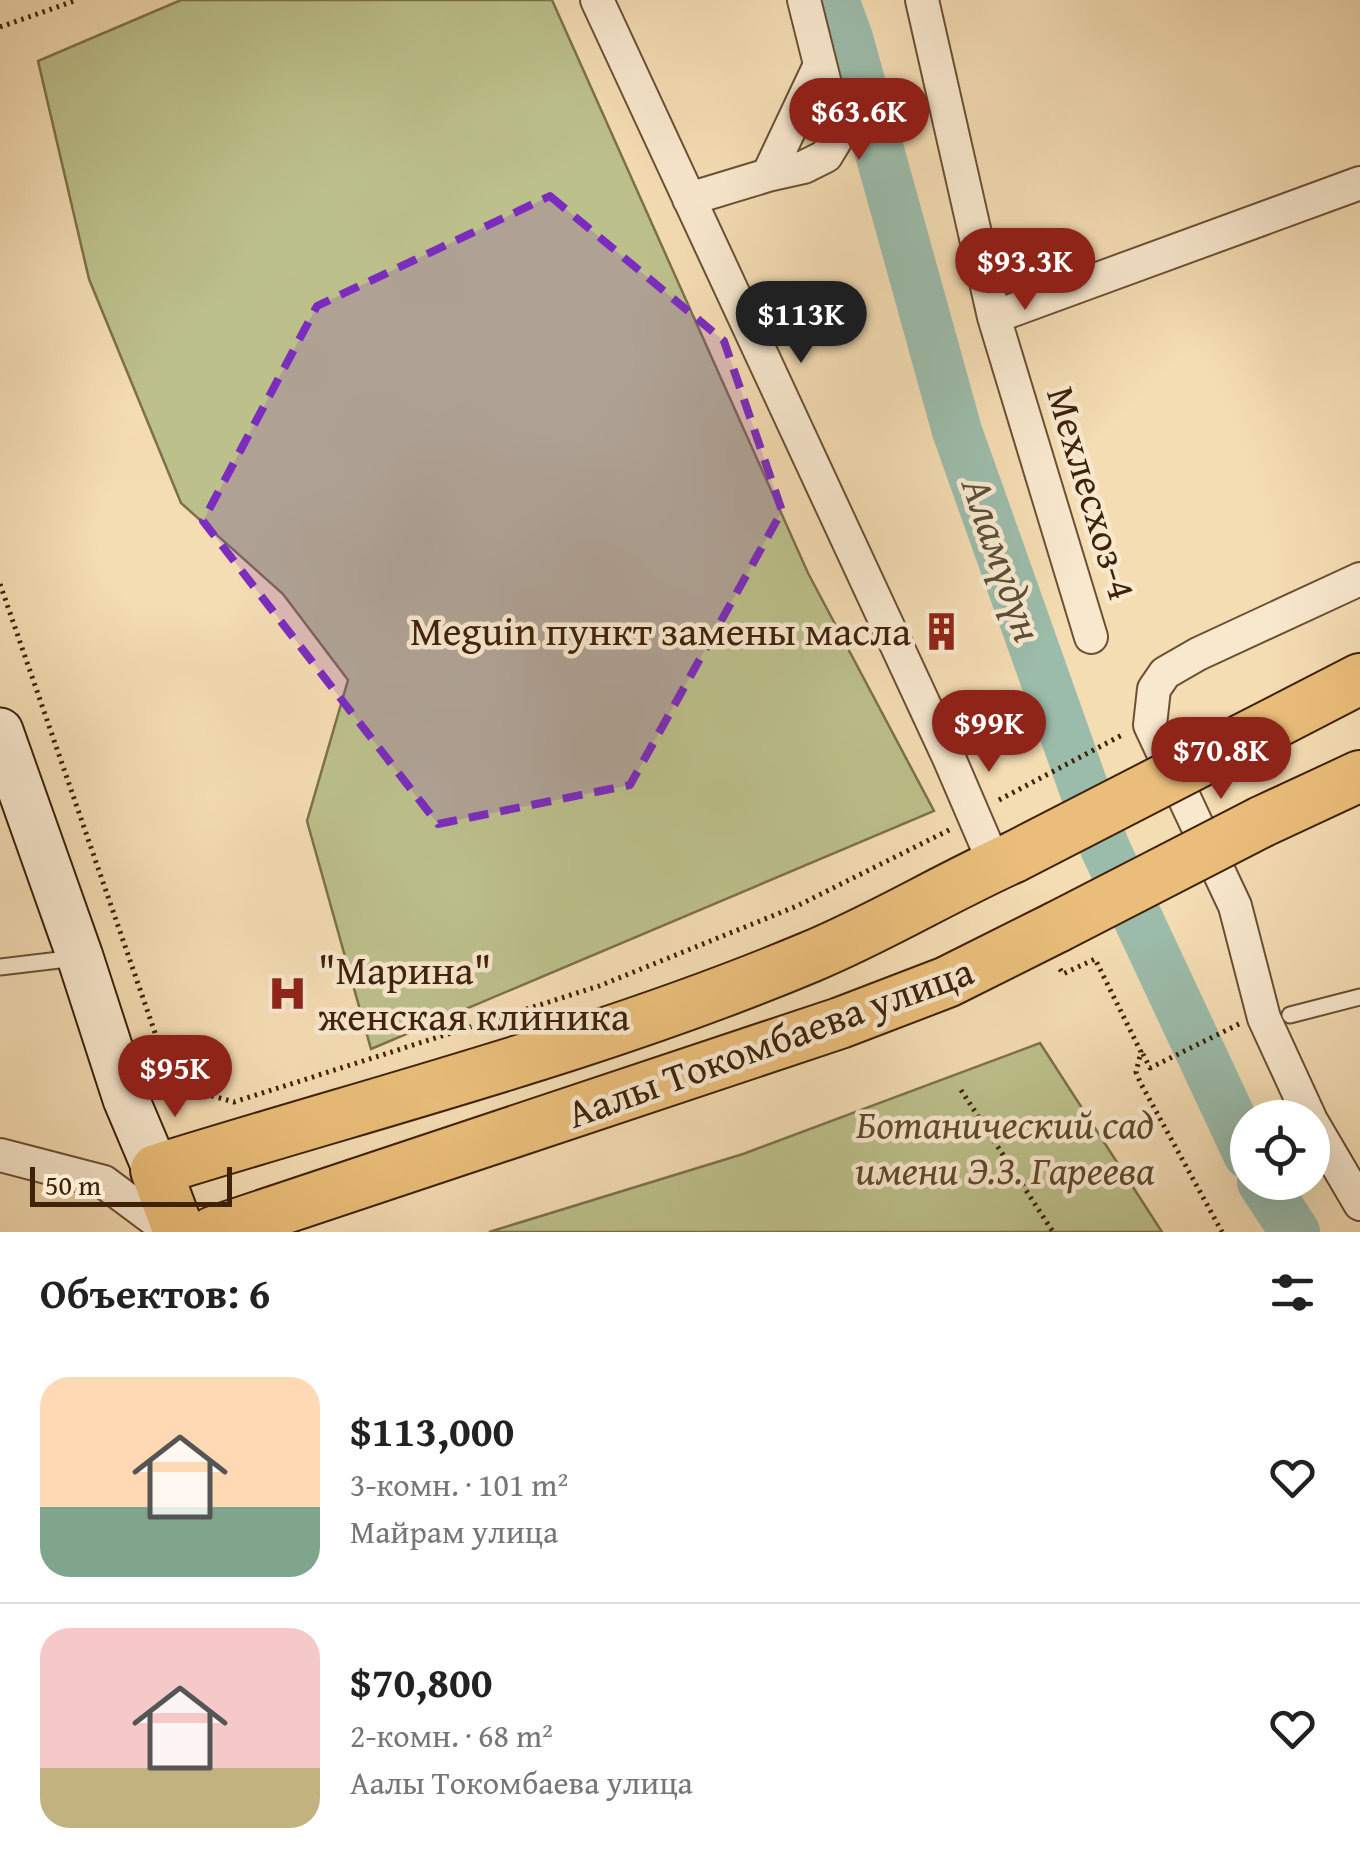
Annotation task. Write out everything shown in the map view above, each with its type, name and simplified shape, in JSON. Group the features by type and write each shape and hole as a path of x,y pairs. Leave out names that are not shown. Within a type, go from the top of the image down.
{"main road":[{"name":"Аалы Токомбаева улица","path":"156,1170 568,1046 812,956 1360,679"},
{"path":"0,731 126,1099 179,1232"},
{"name":"Аалы Токомбаева улица","path":"213,1232 840,1024 948,982 1060,951 1261,822 1360,776"}],"street":[{"path":"597,0 972,815 1004,861"},
{"path":"690,199 804,168 826,156 838,136 804,0"},
{"name":"Мехлесхоз-4","path":"922,0 994,317 1091,637"},
{"path":"768,175 819,67"},
{"path":"994,317 1360,183"},
{"path":"1299,1100 1264,1018 1235,906 1150,726 1154,689 1165,673 1198,654 1360,579"},
{"path":"1330,1153 1360,1204"},
{"path":"0,1155 104,1182 170,1232"},
{"path":"104,1182 156,1170"}],"lane":[{"path":"0,968 80,957"},
{"path":"1290,1015 1360,997"}],"path":[{"path":"0,27 77,0"},
{"path":"0,584 173,1085 234,1102 600,986 797,906 944,834 972,815"},
{"path":"1013,793 1116,738"},
{"path":"1060,951 1095,960 1150,1068 1241,1023"},
{"path":"1141,1052 1136,1072 1140,1082 1222,1232"},
{"path":"960,1090 1054,1232"}],"highlighted area":[{"path":"550,196 724,341 782,511 630,785 438,824 203,521 317,306"}],"green space":[{"path":"181,0 552,0 808,573 934,811 371,1049 307,821 348,680 283,594 181,503 89,279 38,61"},
{"name":"Ботанический сад имени Э.З. Гареева","path":"1040,1043 1162,1232 489,1232 743,1154"}],"waterway":[{"name":"Аламүдүн","path":"834,0 848,38 957,431 1105,848 1230,1115"},
{"name":"Аламүдүн","path":"1274,1200 1295,1232"}],"place":[{"name":"Meguin пункт замены масла","path":"941,631"},
{"name":"\"Марина\" женская клиника","path":"288,993"}]}
